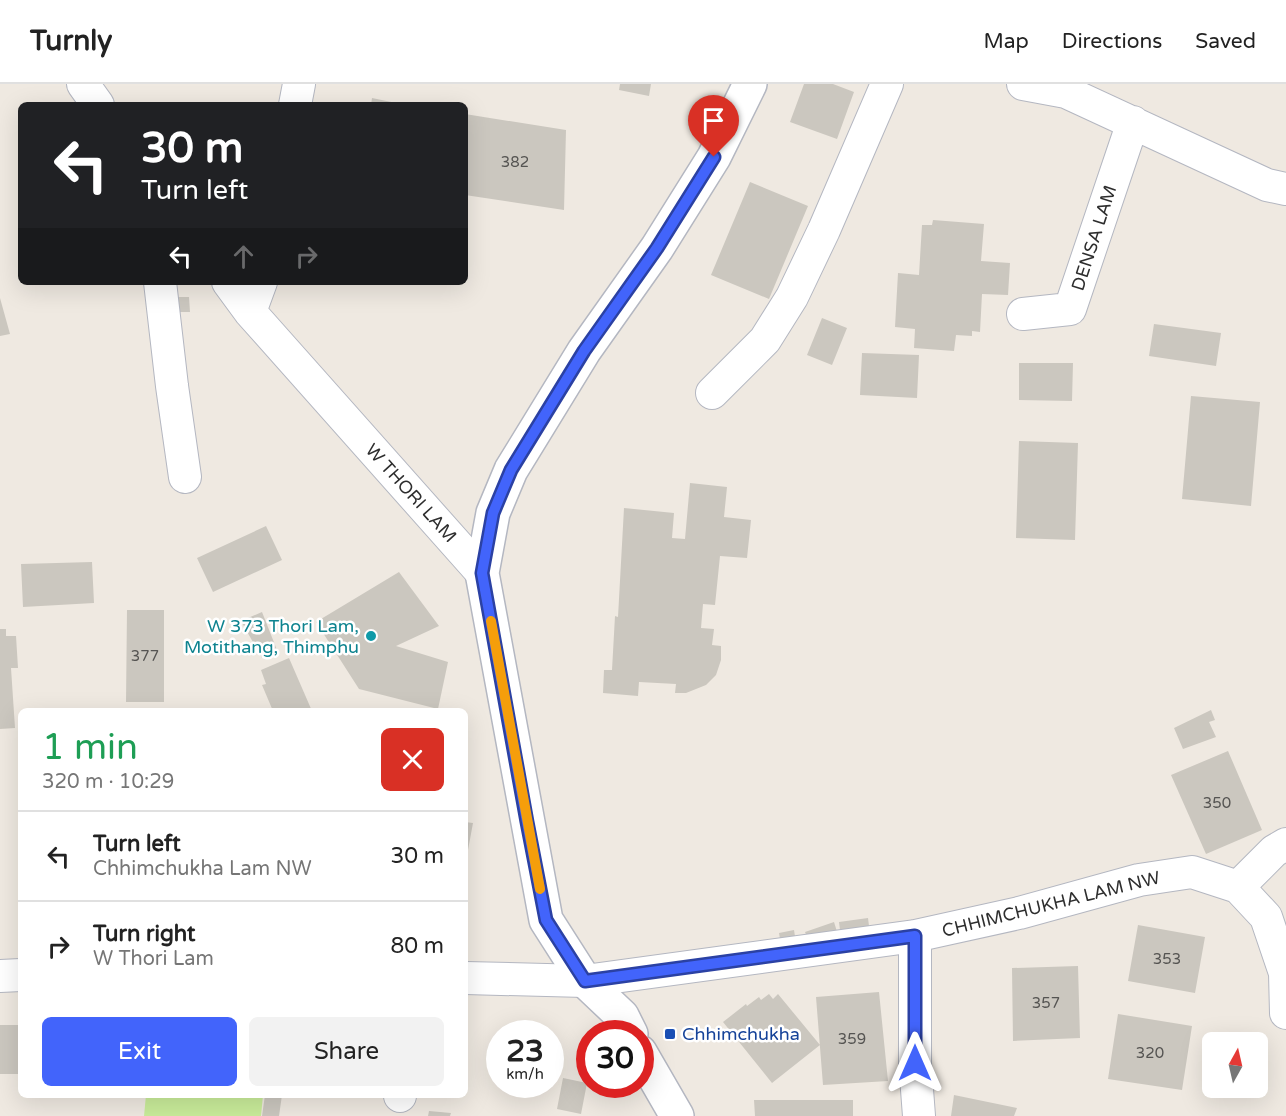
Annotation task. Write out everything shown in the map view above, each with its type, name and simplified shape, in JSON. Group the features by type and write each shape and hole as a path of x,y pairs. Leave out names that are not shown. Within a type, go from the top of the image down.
{"main road":[{"path":"624,1020 585,981 546,920 482,573 493,513 511,470 584,351 657,248 707,167 750,84"},
{"path":"654,1076 677,1116"}],"street":[{"path":"82,84 96,102"},
{"path":"296,102 299,84"},
{"path":"712,393 765,340 792,297 824,230 887,84"},
{"path":"1023,84 1067,88 1132,123 1267,184 1286,189"},
{"name":"DENSA LAM","path":"1023,314 1070,309 1132,123"},
{"path":"160,285 185,477"},
{"name":"W THORI LAM","path":"230,285 250,312 482,573"},
{"path":"250,312 260,285"},
{"path":"1286,844 1274,851 1238,887 1266,917 1285,973 1286,1013"},
{"name":"CHHIMCHUKHA LAM NW","path":"468,978 585,981 915,936 1019,913 1139,880 1192,872 1238,887"},
{"path":"915,936 915,1063 919,1116"},
{"path":"0,976 18,975"}],"green space":[{"path":"146,1098 263,1098 261,1116 144,1116"}],"building":[{"path":"620,84 651,84 649,96 619,90"},
{"path":"804,84 833,84 854,92 837,139 790,122"},
{"path":"372,98 391,102 371,102"},
{"path":"468,114 566,130 564,210 468,195"},
{"path":"750,182 808,206 769,299 711,275"},
{"path":"933,220 984,224 981,261 1010,263 1008,295 982,294 980,332 972,331 972,336 956,335 954,351 914,348 915,329 895,327 898,273 919,275 922,225 932,225"},
{"path":"178,297 189,297 190,312 179,312"},
{"path":"0,298 10,334 0,336"},
{"path":"822,318 847,328 832,365 807,355"},
{"path":"1154,324 1221,333 1216,366 1149,356"},
{"path":"862,353 919,355 917,398 860,395"},
{"path":"1019,363 1073,363 1072,401 1019,400"},
{"path":"1191,396 1260,402 1251,506 1182,499"},
{"path":"1019,441 1078,443 1075,540 1016,538"},
{"path":"690,483 727,487 724,517 751,520 747,558 720,556 715,605 703,604 701,628 714,629 712,645 721,646 721,660 716,675 706,685 686,693 675,693 676,684 639,682 638,696 603,693 604,670 612,670 615,616 618,617 624,508 674,513 672,538 685,539"},
{"path":"266,526 282,560 213,592 197,558"},
{"path":"92,562 94,603 23,607 21,564"},
{"name":"W 373 Thori Lam, Motithang, Thimphu","path":"399,572 439,626 396,646 448,662 438,708 359,689 316,622"},
{"path":"127,610 164,610 164,702 126,702"},
{"path":"262,612 277,650 262,658 241,621"},
{"path":"0,629 6,629 6,636 16,636 18,668 11,668 15,728 0,729"},
{"path":"289,658 311,708 272,708 262,685 266,684 261,670"},
{"path":"1211,710 1215,720 1209,722 1216,737 1183,749 1174,728"},
{"path":"1228,751 1262,830 1206,854 1171,775"},
{"path":"468,822 473,823 468,850"},
{"path":"868,918 870,934 841,938 839,922"},
{"path":"834,922 838,935 810,944 805,932"},
{"path":"1138,925 1205,937 1195,993 1128,981"},
{"path":"794,930 796,943 781,945 779,933"},
{"path":"1078,966 1080,1038 1013,1041 1012,968"},
{"path":"879,992 888,1081 823,1085 816,997"},
{"path":"769,994 773,999 778,994 820,1045 772,1083 723,1022 746,1004 747,1006 759,997 761,1000"},
{"path":"1118,1014 1192,1026 1182,1090 1108,1079"},
{"path":"0,1025 18,1025 18,1074 0,1074"},
{"path":"564,1078 576,1081 576,1098 584,1098 581,1114 557,1109 559,1098 564,1098"},
{"path":"954,1095 1017,1108 1014,1116 951,1116"},
{"path":"265,1098 282,1098 279,1116 262,1116"},
{"path":"754,1100 853,1100 853,1116 755,1116"},
{"path":"429,1111 451,1113 450,1116 428,1116"}],"slow traffic":[{"path":"491,621 540,889"}],"place":[{"name":"W 373 Thori Lam, Motithang, Thimphu","path":"371,636"},
{"name":"Chhimchukha","path":"670,1034"}],"route":[{"path":"714,157 657,248 584,351 511,470 493,513 482,573 546,920 585,981 915,936 915,1063"}]}
